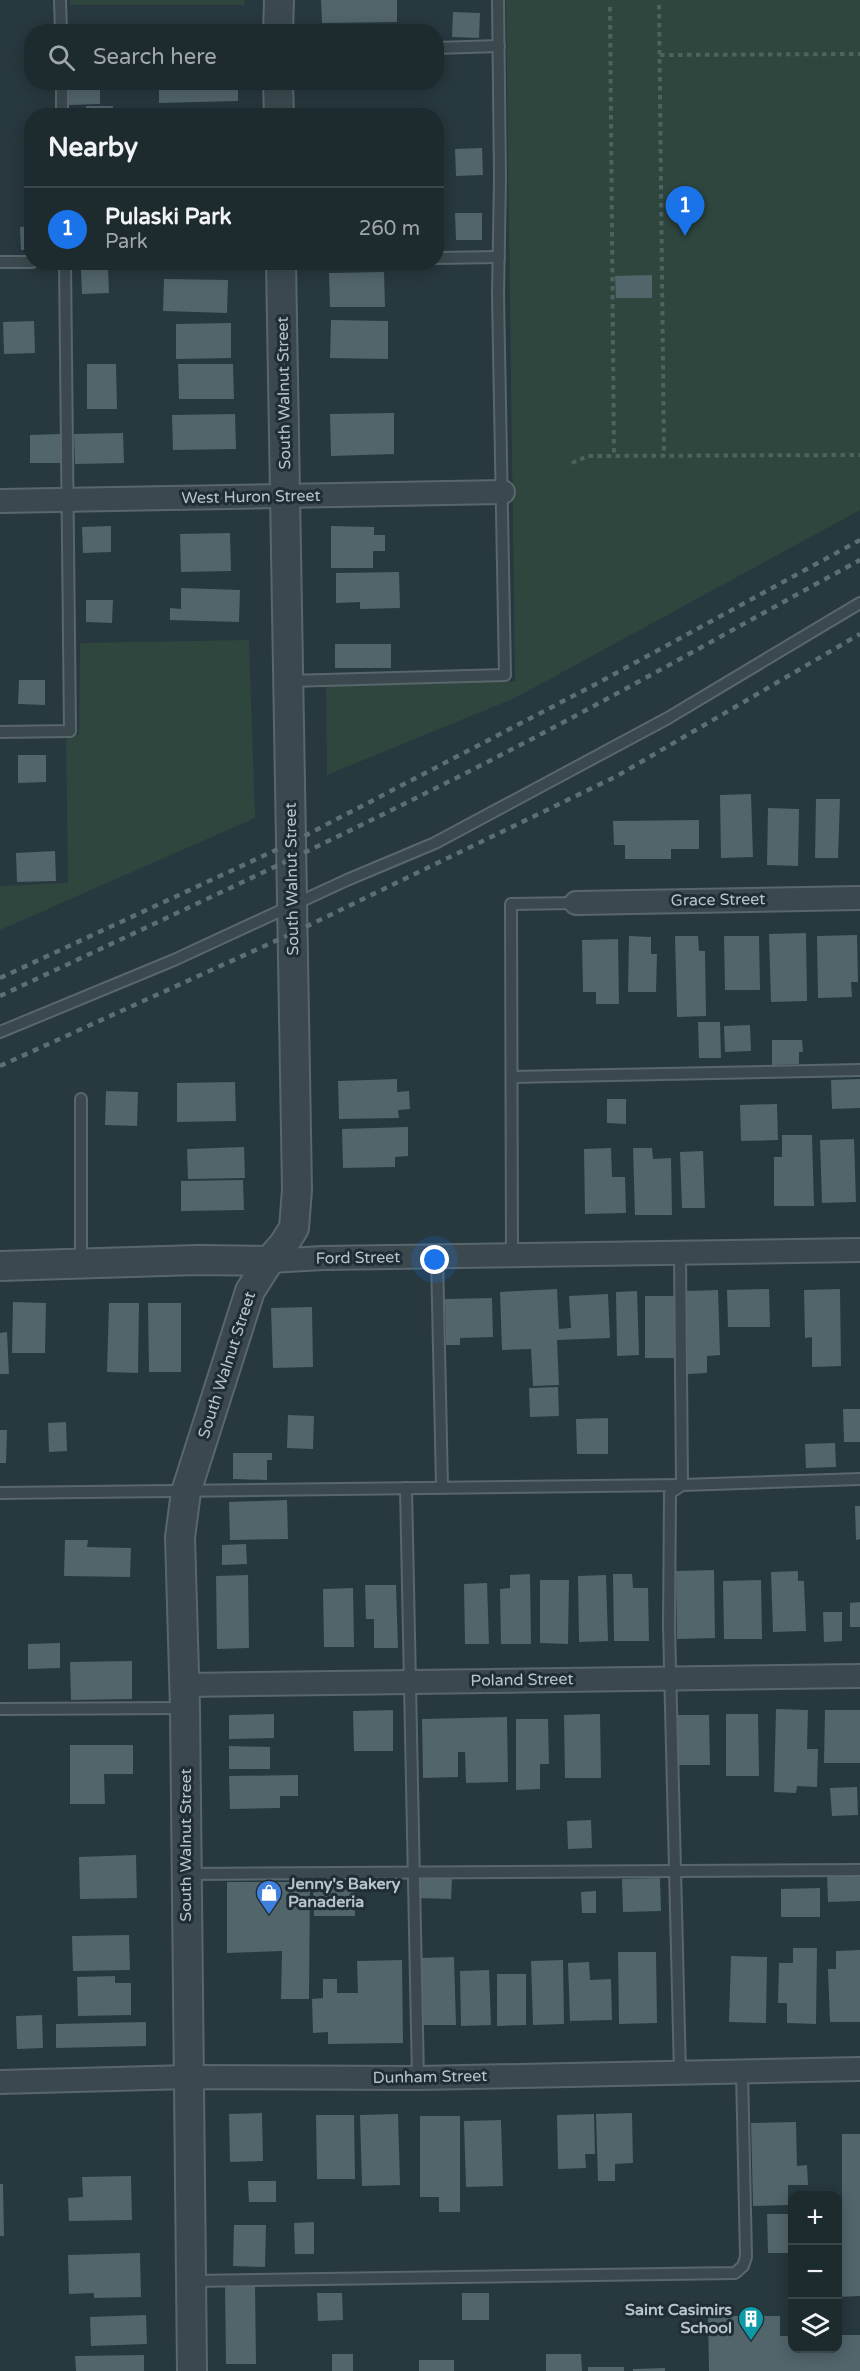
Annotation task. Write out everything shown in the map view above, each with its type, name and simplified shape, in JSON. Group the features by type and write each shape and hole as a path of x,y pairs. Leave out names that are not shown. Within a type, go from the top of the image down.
{"street":[{"path":"278,24 279,0"},
{"path":"278,90 279,108"},
{"name":"South Walnut Street","path":"192,2371 185,1697 180,1537 186,1492 250,1291 268,1261 284,1244 294,1228 297,1190 281,270"},
{"name":"West Huron Street","path":"0,501 503,492"},
{"name":"Grace Street","path":"576,903 860,898"},
{"name":"Ford Street","path":"0,1266 198,1260 268,1261 860,1250"},
{"name":"Poland Street","path":"185,1697 408,1682 860,1676"},
{"name":"Dunham Street","path":"0,2082 189,2077 418,2078 860,2069"}],"lane":[{"path":"60,0 61,24"},
{"path":"288,681 505,675 498,0"},
{"path":"444,48 499,46"},
{"path":"62,90 62,108"},
{"path":"444,258 499,257"},
{"path":"0,262 24,262"},
{"path":"0,732 70,731 65,270"},
{"path":"0,1032 174,960 292,905 435,843 668,718 860,603"},
{"path":"512,1256 511,904 576,903"},
{"path":"512,1077 860,1070"},
{"path":"81,1099 81,1265"},
{"path":"680,1254 682,1485"},
{"path":"437,1257 442,1486"},
{"path":"0,1493 186,1492 442,1486 682,1485 860,1479"},
{"path":"680,2073 669,1626 670,1493 682,1485"},
{"path":"406,1488 408,1682 418,2078"},
{"path":"0,1709 185,1697"},
{"path":"186,1874 860,1870"},
{"path":"192,2281 735,2273 743,2266 746,2258 742,2071"}],"path":[{"path":"659,5 664,456"},
{"path":"610,7 614,456"},
{"path":"660,56 860,54"},
{"path":"572,463 588,456 860,455"}],"green space":[{"path":"70,0 245,0 244,5 70,5"},
{"path":"506,0 860,0 860,510 515,698 327,775 326,686 515,681"},
{"path":"249,640 255,818 0,930 0,886 68,883 66,736 79,735 80,643"}],"building":[{"path":"321,0 397,0 397,22 322,23"},
{"path":"453,12 480,13 479,38 452,37"},
{"path":"69,90 100,90 100,104 69,105"},
{"path":"159,90 238,90 238,101 159,103"},
{"path":"86,106 113,106 113,108 86,108"},
{"path":"482,148 483,175 456,176 455,149"},
{"path":"455,213 482,213 482,240 456,240"},
{"path":"20,227 24,227 24,250 21,250"},
{"path":"81,270 108,270 109,293 82,294"},
{"path":"384,272 385,307 330,307 329,273"},
{"path":"652,275 652,298 616,298 615,276"},
{"path":"164,279 228,280 227,313 163,311"},
{"path":"331,320 388,321 388,359 330,358"},
{"path":"34,321 35,353 4,354 3,322"},
{"path":"231,323 231,358 176,359 176,324"},
{"path":"87,364 116,364 117,409 87,409"},
{"path":"178,364 233,364 234,399 179,399"},
{"path":"394,413 394,454 331,456 330,414"},
{"path":"235,414 236,449 173,450 172,415"},
{"path":"123,433 124,463 75,464 74,434"},
{"path":"60,434 61,463 30,463 30,435"},
{"path":"111,526 111,552 83,553 82,527"},
{"path":"331,526 374,527 374,535 385,535 385,551 373,551 373,568 331,568"},
{"path":"230,533 231,571 181,572 180,534"},
{"path":"399,572 400,608 360,609 360,602 336,603 336,573"},
{"path":"181,588 240,590 239,622 170,620 170,608 181,609"},
{"path":"86,600 113,600 112,623 86,622"},
{"path":"335,644 391,644 391,668 335,668"},
{"path":"19,680 45,680 45,705 18,704"},
{"path":"18,755 46,755 46,782 18,783"},
{"path":"751,794 753,857 721,858 720,795"},
{"path":"816,799 840,799 838,858 815,858"},
{"path":"768,808 799,809 798,866 767,865"},
{"path":"699,820 699,849 671,849 671,859 625,859 625,845 614,845 613,821"},
{"path":"55,851 56,881 17,882 16,853"},
{"path":"806,933 807,1001 771,1002 769,934"},
{"path":"857,935 858,982 851,982 852,997 818,998 817,936"},
{"path":"629,936 651,937 651,954 657,954 656,992 628,992"},
{"path":"675,936 698,936 699,951 705,951 706,1016 677,1017"},
{"path":"724,936 759,936 760,990 725,990"},
{"path":"618,939 619,1004 596,1004 596,992 583,992 582,940"},
{"path":"698,1022 720,1022 721,1058 699,1058"},
{"path":"750,1025 751,1051 725,1052 724,1026"},
{"path":"772,1040 802,1040 803,1052 799,1052 799,1064 772,1065"},
{"path":"397,1079 397,1092 409,1091 410,1109 398,1110 399,1118 339,1119 338,1081"},
{"path":"860,1079 860,1108 832,1109 831,1080"},
{"path":"235,1082 236,1121 177,1122 177,1083"},
{"path":"106,1091 138,1092 137,1126 105,1125"},
{"path":"607,1099 626,1099 626,1124 607,1123"},
{"path":"777,1104 778,1140 741,1141 740,1105"},
{"path":"408,1127 408,1156 395,1157 395,1167 343,1168 342,1129"},
{"path":"782,1135 812,1135 814,1206 774,1206 774,1157 782,1157"},
{"path":"854,1139 856,1202 822,1203 820,1140"},
{"path":"244,1147 245,1178 188,1179 187,1149"},
{"path":"611,1148 612,1177 625,1177 626,1213 585,1214 584,1149"},
{"path":"633,1148 652,1148 653,1159 671,1158 672,1215 635,1215"},
{"path":"703,1151 705,1208 682,1208 680,1152"},
{"path":"243,1180 244,1210 181,1211 181,1181"},
{"path":"557,1289 559,1329 571,1328 569,1296 608,1294 610,1338 557,1340 559,1385 533,1386 531,1349 502,1350 500,1292"},
{"path":"769,1289 770,1327 728,1327 727,1290"},
{"path":"840,1289 841,1366 812,1367 812,1337 805,1338 804,1290"},
{"path":"718,1290 720,1355 707,1356 707,1373 688,1374 686,1291"},
{"path":"637,1291 639,1355 617,1356 616,1292"},
{"path":"645,1296 674,1296 674,1358 645,1358"},
{"path":"492,1298 493,1337 460,1338 460,1345 446,1345 445,1299"},
{"path":"13,1302 46,1303 45,1353 12,1353"},
{"path":"109,1303 139,1303 138,1373 107,1372"},
{"path":"148,1303 181,1303 181,1372 149,1372"},
{"path":"312,1307 313,1367 273,1368 271,1308"},
{"path":"7,1332 9,1374 0,1374 0,1333"},
{"path":"558,1387 559,1416 530,1417 529,1388"},
{"path":"843,1409 860,1409 860,1442 844,1442"},
{"path":"288,1415 314,1416 313,1449 287,1448"},
{"path":"608,1418 608,1454 577,1454 576,1419"},
{"path":"66,1422 67,1451 49,1452 48,1423"},
{"path":"0,1430 7,1430 6,1463 0,1463"},
{"path":"835,1443 836,1467 806,1468 805,1444"},
{"path":"233,1453 272,1453 272,1460 267,1460 267,1480 233,1479"},
{"path":"287,1500 288,1539 230,1540 229,1502"},
{"path":"855,1506 860,1506 860,1539 856,1540"},
{"path":"65,1540 88,1540 87,1547 131,1548 130,1577 64,1576"},
{"path":"246,1544 247,1564 222,1565 222,1545"},
{"path":"714,1570 715,1638 677,1639 676,1571"},
{"path":"798,1571 798,1581 804,1581 806,1631 773,1632 771,1572"},
{"path":"530,1574 531,1644 501,1644 500,1589 510,1588 510,1575"},
{"path":"613,1574 632,1574 633,1588 648,1588 649,1641 614,1641"},
{"path":"248,1575 249,1648 217,1649 216,1576"},
{"path":"606,1575 608,1641 579,1642 578,1576"},
{"path":"540,1580 569,1580 568,1644 540,1643"},
{"path":"761,1580 762,1639 724,1639 723,1581"},
{"path":"487,1583 489,1644 465,1644 464,1584"},
{"path":"365,1585 396,1585 398,1648 374,1648 374,1619 366,1619"},
{"path":"353,1588 354,1647 324,1647 323,1589"},
{"path":"860,1602 860,1627 850,1627 850,1603"},
{"path":"823,1612 842,1612 842,1641 824,1642"},
{"path":"60,1643 60,1668 28,1669 28,1644"},
{"path":"132,1661 132,1699 71,1700 70,1662"},
{"path":"776,1709 808,1710 807,1749 818,1749 817,1787 797,1786 796,1793 774,1792"},
{"path":"393,1710 393,1751 354,1751 353,1711"},
{"path":"825,1710 860,1710 860,1763 824,1763"},
{"path":"274,1714 274,1738 229,1739 229,1715"},
{"path":"600,1714 601,1778 565,1778 564,1715"},
{"path":"726,1714 758,1714 759,1776 726,1776"},
{"path":"677,1715 709,1715 710,1765 677,1765"},
{"path":"507,1717 508,1782 466,1783 465,1752 458,1752 458,1777 423,1778 422,1719"},
{"path":"516,1719 548,1719 549,1764 540,1764 540,1789 516,1790"},
{"path":"70,1745 133,1745 133,1774 104,1774 105,1804 70,1804"},
{"path":"229,1746 270,1747 270,1769 229,1769"},
{"path":"298,1775 298,1796 280,1796 280,1808 230,1809 229,1776"},
{"path":"857,1787 858,1815 832,1816 830,1788"},
{"path":"591,1820 592,1848 568,1849 567,1821"},
{"path":"136,1855 137,1898 80,1899 79,1857"},
{"path":"860,1873 860,1901 828,1902 827,1874"},
{"path":"417,1878 452,1879 451,1899 416,1898"},
{"path":"660,1878 661,1911 623,1912 622,1879"},
{"path":"313,1881 355,1881 355,1916 314,1916"},
{"name":"Jenny's Bakery Panaderia","path":"227,1882 310,1882 309,1999 281,1999 282,1951 227,1953"},
{"path":"820,1888 820,1917 781,1917 781,1889"},
{"path":"596,1891 596,1913 582,1913 581,1892"},
{"path":"129,1935 130,1970 73,1971 72,1936"},
{"path":"793,1948 817,1948 816,2024 787,2023 787,2003 778,2003 779,1963 793,1963"},
{"path":"860,1950 860,2022 830,2022 828,1969 836,1969 836,1951"},
{"path":"618,1952 656,1952 657,2023 619,2024"},
{"path":"731,1956 767,1957 766,2023 729,2022"},
{"path":"454,1957 456,2025 423,2025 421,1958"},
{"path":"402,1960 403,2043 328,2044 328,2032 313,2033 312,1999 323,1998 323,1979 337,1979 337,1993 358,1993 357,1961"},
{"path":"563,1960 564,2024 533,2025 531,1961"},
{"path":"589,1962 590,1980 611,1979 612,2020 570,2021 568,1963"},
{"path":"489,1970 491,2025 461,2026 460,1971"},
{"path":"497,1974 526,1974 526,2025 497,2026"},
{"path":"115,1976 115,1983 131,1983 131,2015 78,2016 77,1977"},
{"path":"42,2015 43,2048 17,2049 16,2016"},
{"path":"146,2022 146,2046 56,2048 56,2024"},
{"path":"262,2113 263,2161 230,2162 229,2114"},
{"path":"632,2113 633,2163 615,2164 615,2181 598,2181 596,2114"},
{"path":"398,2114 400,2185 362,2186 360,2115"},
{"path":"594,2114 595,2154 585,2154 586,2168 558,2169 557,2115"},
{"path":"316,2115 354,2115 355,2179 317,2179"},
{"path":"420,2116 460,2116 460,2212 439,2212 439,2197 420,2197"},
{"path":"501,2120 503,2186 466,2187 464,2121"},
{"path":"796,2122 797,2166 807,2165 808,2185 788,2185 788,2205 753,2206 751,2123"},
{"path":"842,2134 860,2134 860,2296 842,2297"},
{"path":"131,2176 132,2220 69,2221 68,2198 83,2197 82,2177"},
{"path":"248,2181 276,2181 276,2202 249,2202"},
{"path":"0,2184 3,2184 4,2236 0,2236"},
{"path":"767,2214 788,2214 788,2253 768,2253"},
{"path":"314,2222 314,2254 295,2254 294,2223"},
{"path":"234,2225 266,2225 265,2267 233,2266"},
{"path":"140,2253 141,2297 94,2298 94,2293 69,2294 68,2255"},
{"path":"225,2283 255,2283 256,2364 226,2364"},
{"path":"317,2293 342,2293 343,2320 318,2321"},
{"path":"462,2293 489,2293 489,2320 462,2320"},
{"path":"146,2315 147,2344 91,2346 90,2317"},
{"name":"Saint Casimirs School","path":"708,2316 780,2316 780,2336 788,2336 788,2353 842,2353 842,2335 860,2335 860,2371 709,2371"},
{"path":"332,2354 353,2354 353,2371 332,2371"},
{"path":"546,2354 581,2354 582,2371 546,2371"},
{"path":"144,2355 144,2371 76,2371 75,2356"},
{"path":"419,2360 454,2360 454,2371 419,2371"},
{"path":"588,2367 624,2367 624,2371 588,2371"},
{"path":"665,2368 665,2371 633,2371 633,2369"}],"railway":[{"path":"0,978 291,843 598,683 860,540"},
{"path":"0,996 446,783 860,560"},
{"path":"0,1066 293,933 617,776 860,634"}],"place":[{"name":"Pulaski Park","path":"685,236"},
{"name":"Jenny's Bakery Panaderia","path":"269,1916"},
{"name":"Saint Casimirs School","path":"751,2342"}]}
